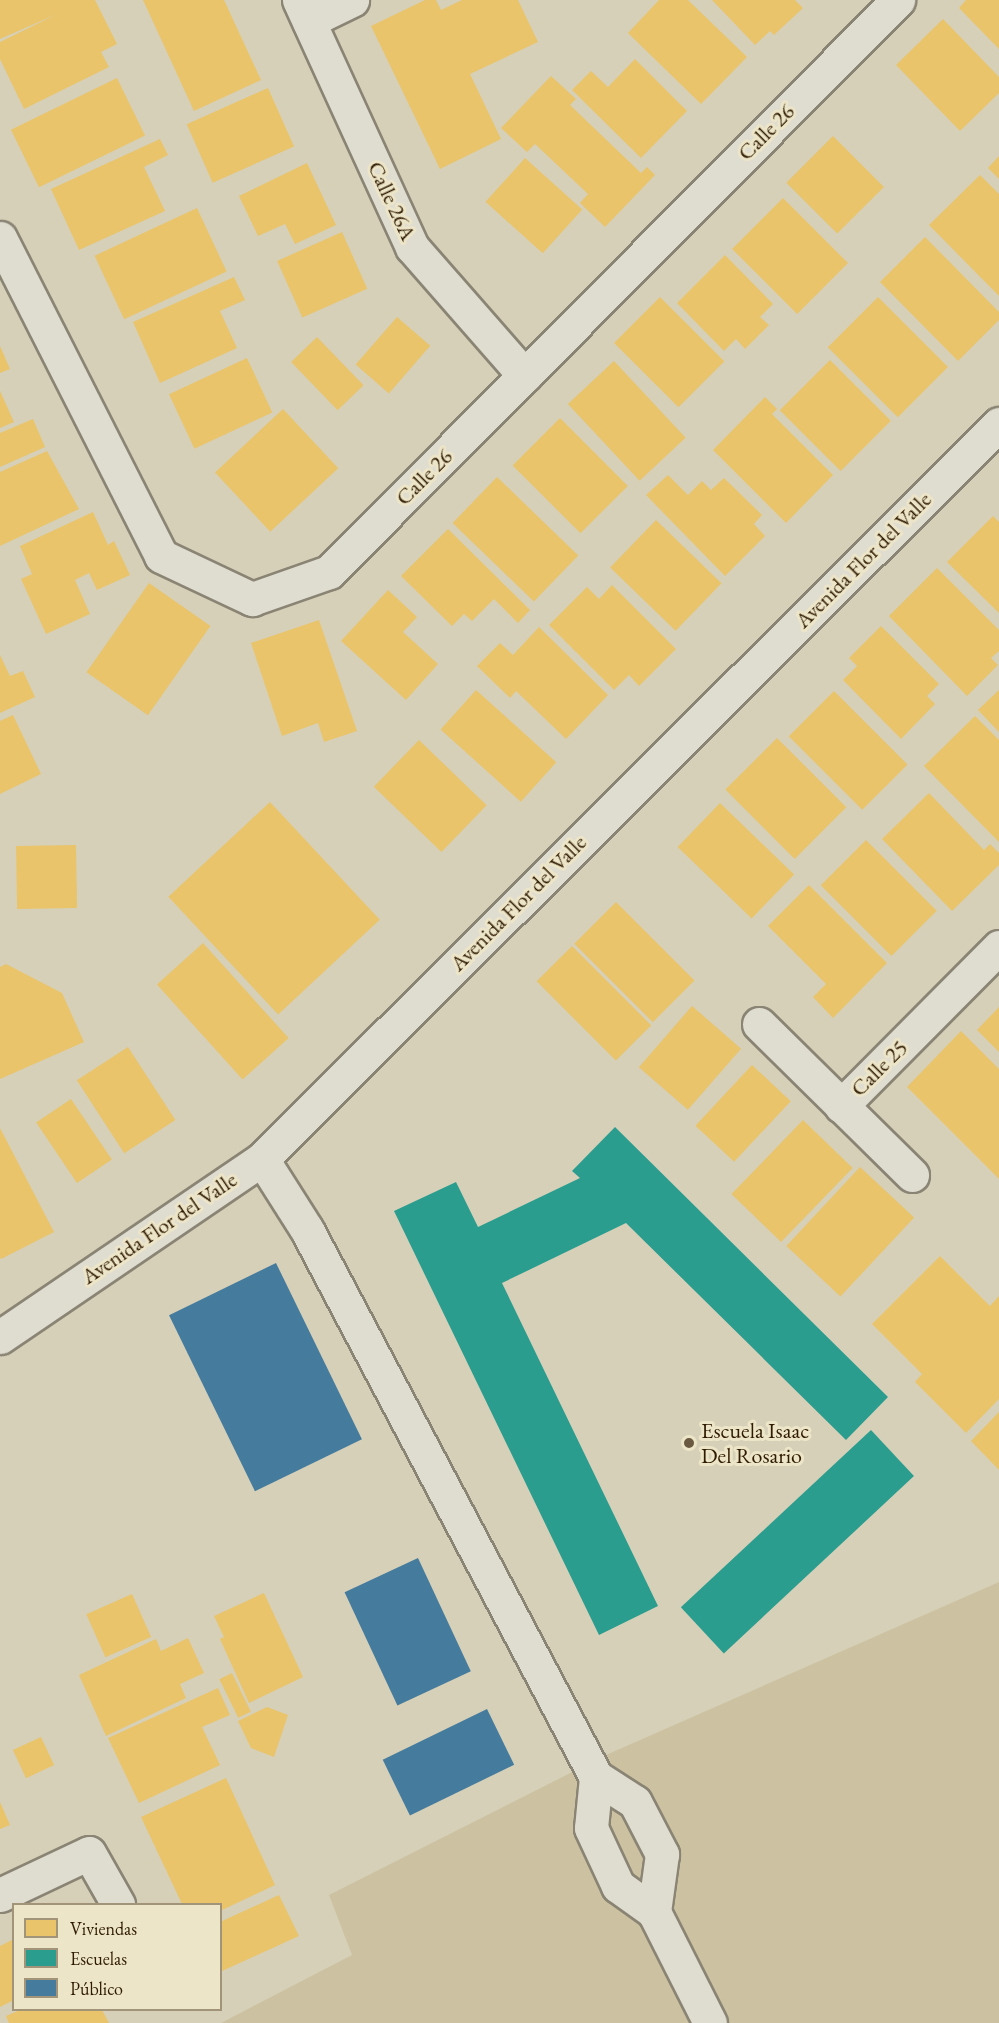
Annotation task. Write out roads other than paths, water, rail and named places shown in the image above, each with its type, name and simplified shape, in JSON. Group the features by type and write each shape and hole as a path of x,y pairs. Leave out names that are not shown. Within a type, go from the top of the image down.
{"street":[{"path":"304,10 352,0"},
{"name":"Calle 26","path":"0,238 161,556 252,599 329,572 898,0"},
{"name":"Calle 26A","path":"304,10 412,247 525,376"},
{"name":"Avenida Flor del Valle","path":"0,1336 262,1159 999,424"},
{"name":"Calle 25","path":"759,1024 841,1106 999,948"},
{"path":"841,1106 912,1175"},
{"path":"262,1159 307,1230 596,1777 635,1802 662,1854 654,1912"},
{"path":"596,1777 591,1828 618,1886 654,1912 710,2023"},
{"path":"0,1895 89,1853 117,1903"}],"place":[{"name":"Escuela Isaac Del Rosario","path":"689,1443"}]}
